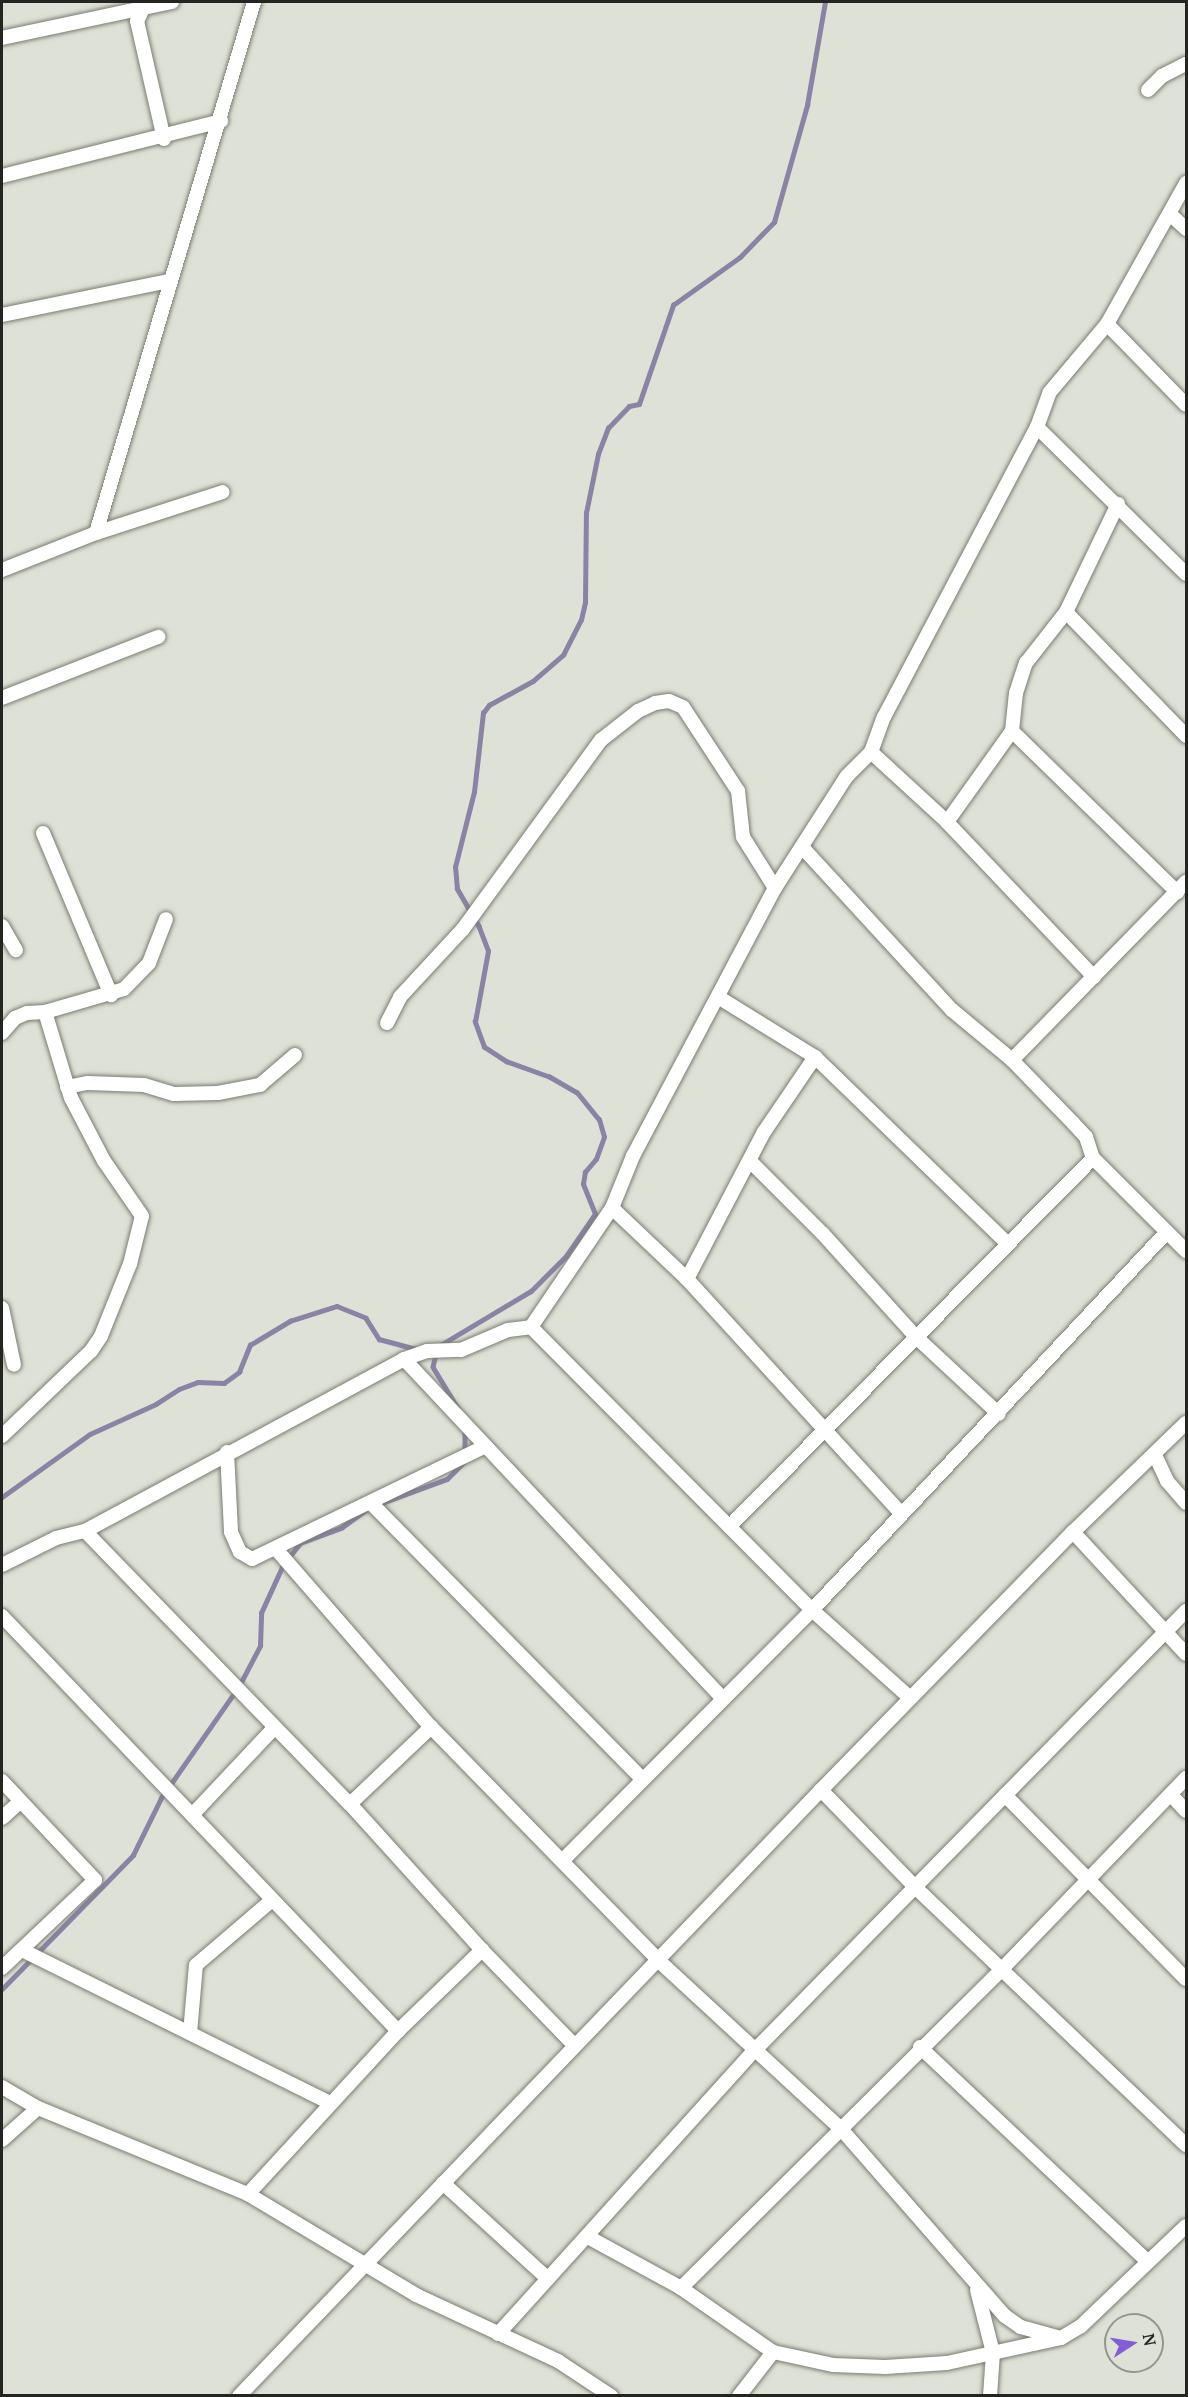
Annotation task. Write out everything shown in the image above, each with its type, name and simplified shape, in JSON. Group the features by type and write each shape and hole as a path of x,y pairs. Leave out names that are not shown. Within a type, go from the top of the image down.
{"street":[{"path":"2,38 145,4 172,2"},
{"path":"96,533 169,281 221,121 254,2"},
{"path":"145,4 137,21 164,139"},
{"path":"1148,90 1162,76 1186,64"},
{"path":"2,176 164,139 221,121"},
{"path":"2,1565 56,1538 85,1531 227,1452 404,1359 427,1351 461,1350 508,1330 531,1327 612,1208 633,1156 775,888 847,776 871,752 884,717 1037,428 1050,392 1107,324 1186,183"},
{"path":"1170,213 1186,229"},
{"path":"2,315 169,281"},
{"path":"1107,324 1186,405"},
{"path":"1037,428 1118,504 1186,574"},
{"path":"2,570 96,533 223,492"},
{"path":"947,822 1012,731 1017,693 1026,663 1066,612 1118,504"},
{"path":"1066,612 1186,736"},
{"path":"2,698 158,636"},
{"path":"387,1023 400,997 463,929 601,740 638,711 655,703 669,701 683,707 738,791 743,837 775,888"},
{"path":"1012,731 1182,887 1012,1060"},
{"path":"871,752 947,822 1094,977"},
{"path":"43,833 111,995"},
{"path":"802,847 952,1010 1012,1060 1086,1137 1093,1158 1165,1234 1186,1251"},
{"path":"2,1033 15,1018 111,995 142,975 166,919"},
{"path":"2,926 16,950"},
{"path":"718,998 815,1058 1008,1245"},
{"path":"2,1436 91,1351 101,1336 130,1264 142,1216 104,1161 67,1087 45,1012"},
{"path":"67,1087 87,1083 144,1085 174,1094 219,1093 260,1085 295,1055"},
{"path":"687,1279 784,1100 815,1058"},
{"path":"729,1527 1093,1158"},
{"path":"750,1161 823,1233 916,1337 999,1414"},
{"path":"612,1208 687,1279 901,1513"},
{"path":"563,1860 812,1610 901,1513 999,1414 1165,1234"},
{"path":"2,1308 14,1365"},
{"path":"531,1327 812,1610 910,1698"},
{"path":"404,1359 484,1447 723,1699"},
{"path":"245,2393 574,2045 659,1961 820,1790 1073,1532 1186,1423"},
{"path":"227,1452 229,1522 234,1542 248,1559 276,1549 484,1447"},
{"path":"1155,1455 1167,1481 1186,1503"},
{"path":"371,1503 642,1779"},
{"path":"85,1531 350,1804 482,1950 574,2045"},
{"path":"1073,1532 1186,1654"},
{"path":"276,1549 430,1727 563,1860 659,1961 842,2130 976,2288 1005,2316 1021,2327 1061,2338"},
{"path":"498,2334 754,2051 1186,1611"},
{"path":"2,1616 398,2031"},
{"path":"350,1804 430,1727"},
{"path":"193,1814 274,1728"},
{"path":"681,2288 842,2130 920,2047 1003,1968 1186,1778"},
{"path":"2,1781 95,1880 2,1968"},
{"path":"820,1790 915,1887 1003,1968 1186,2145"},
{"path":"1005,1795 1186,1979"},
{"path":"1171,1795 1186,1810"},
{"path":"2,1818 21,1801"},
{"path":"190,2033 196,1965 272,1900"},
{"path":"22,1950 330,2103"},
{"path":"248,2194 398,2031 482,1950"},
{"path":"920,2047 1148,2262"},
{"path":"2,2087 38,2108 248,2194 368,2264 416,2295 558,2361 611,2396"},
{"path":"2,2140 38,2108"},
{"path":"443,2183 547,2278"},
{"path":"588,2237 681,2288 773,2352 833,2365 885,2367 947,2363 1061,2338 1081,2326 1186,2226"},
{"path":"976,2288 993,2354 990,2396"},
{"path":"739,2396 773,2352"}],"waterway":[{"path":"439,1346 531,1291 566,1256 595,1214 583,1184 585,1172 596,1159 604,1137 599,1120 577,1093 549,1077 507,1062 484,1047 475,1022 488,951 479,927 457,889 455,867 474,792 483,713 489,705 533,681 563,655 581,620 585,602 586,513 598,454 608,428 629,406 639,404 673,305 740,257 774,222 807,105 825,2"},
{"path":"2,1497 90,1434 156,1404 179,1389 198,1382 224,1383 239,1372 250,1345 290,1321 337,1306 366,1318 379,1339 417,1349"},
{"path":"436,1354 433,1367 459,1410"},
{"path":"465,1429 465,1454"},
{"path":"382,1503 447,1479 464,1462"},
{"path":"2,1989 133,1855 161,1798 239,1686 260,1646 261,1613 283,1565 300,1543 341,1528 364,1511"}]}
